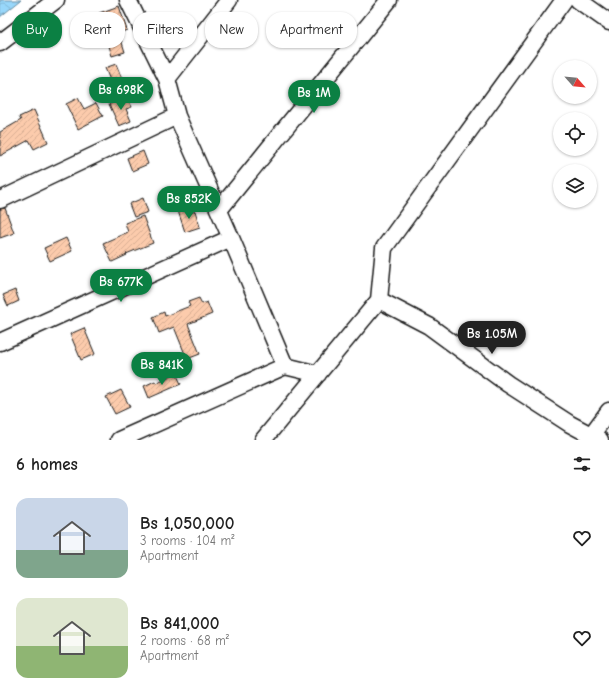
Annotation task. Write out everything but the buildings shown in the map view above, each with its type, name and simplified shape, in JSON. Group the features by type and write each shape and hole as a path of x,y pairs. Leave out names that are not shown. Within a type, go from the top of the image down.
{"street":[{"path":"0,43 56,0"},
{"path":"128,0 167,79 177,116 219,210 285,366"},
{"path":"167,79 229,0"},
{"path":"219,210 389,0"},
{"path":"263,440 379,300 384,248 564,0"},
{"path":"578,0 609,22"},
{"path":"0,200 177,116"},
{"path":"0,342 231,238"},
{"path":"379,300 429,326 508,384 570,424 596,437 609,411"},
{"path":"119,440 285,366 318,374"}],"water":[{"path":"0,0 21,0 0,17"}]}
